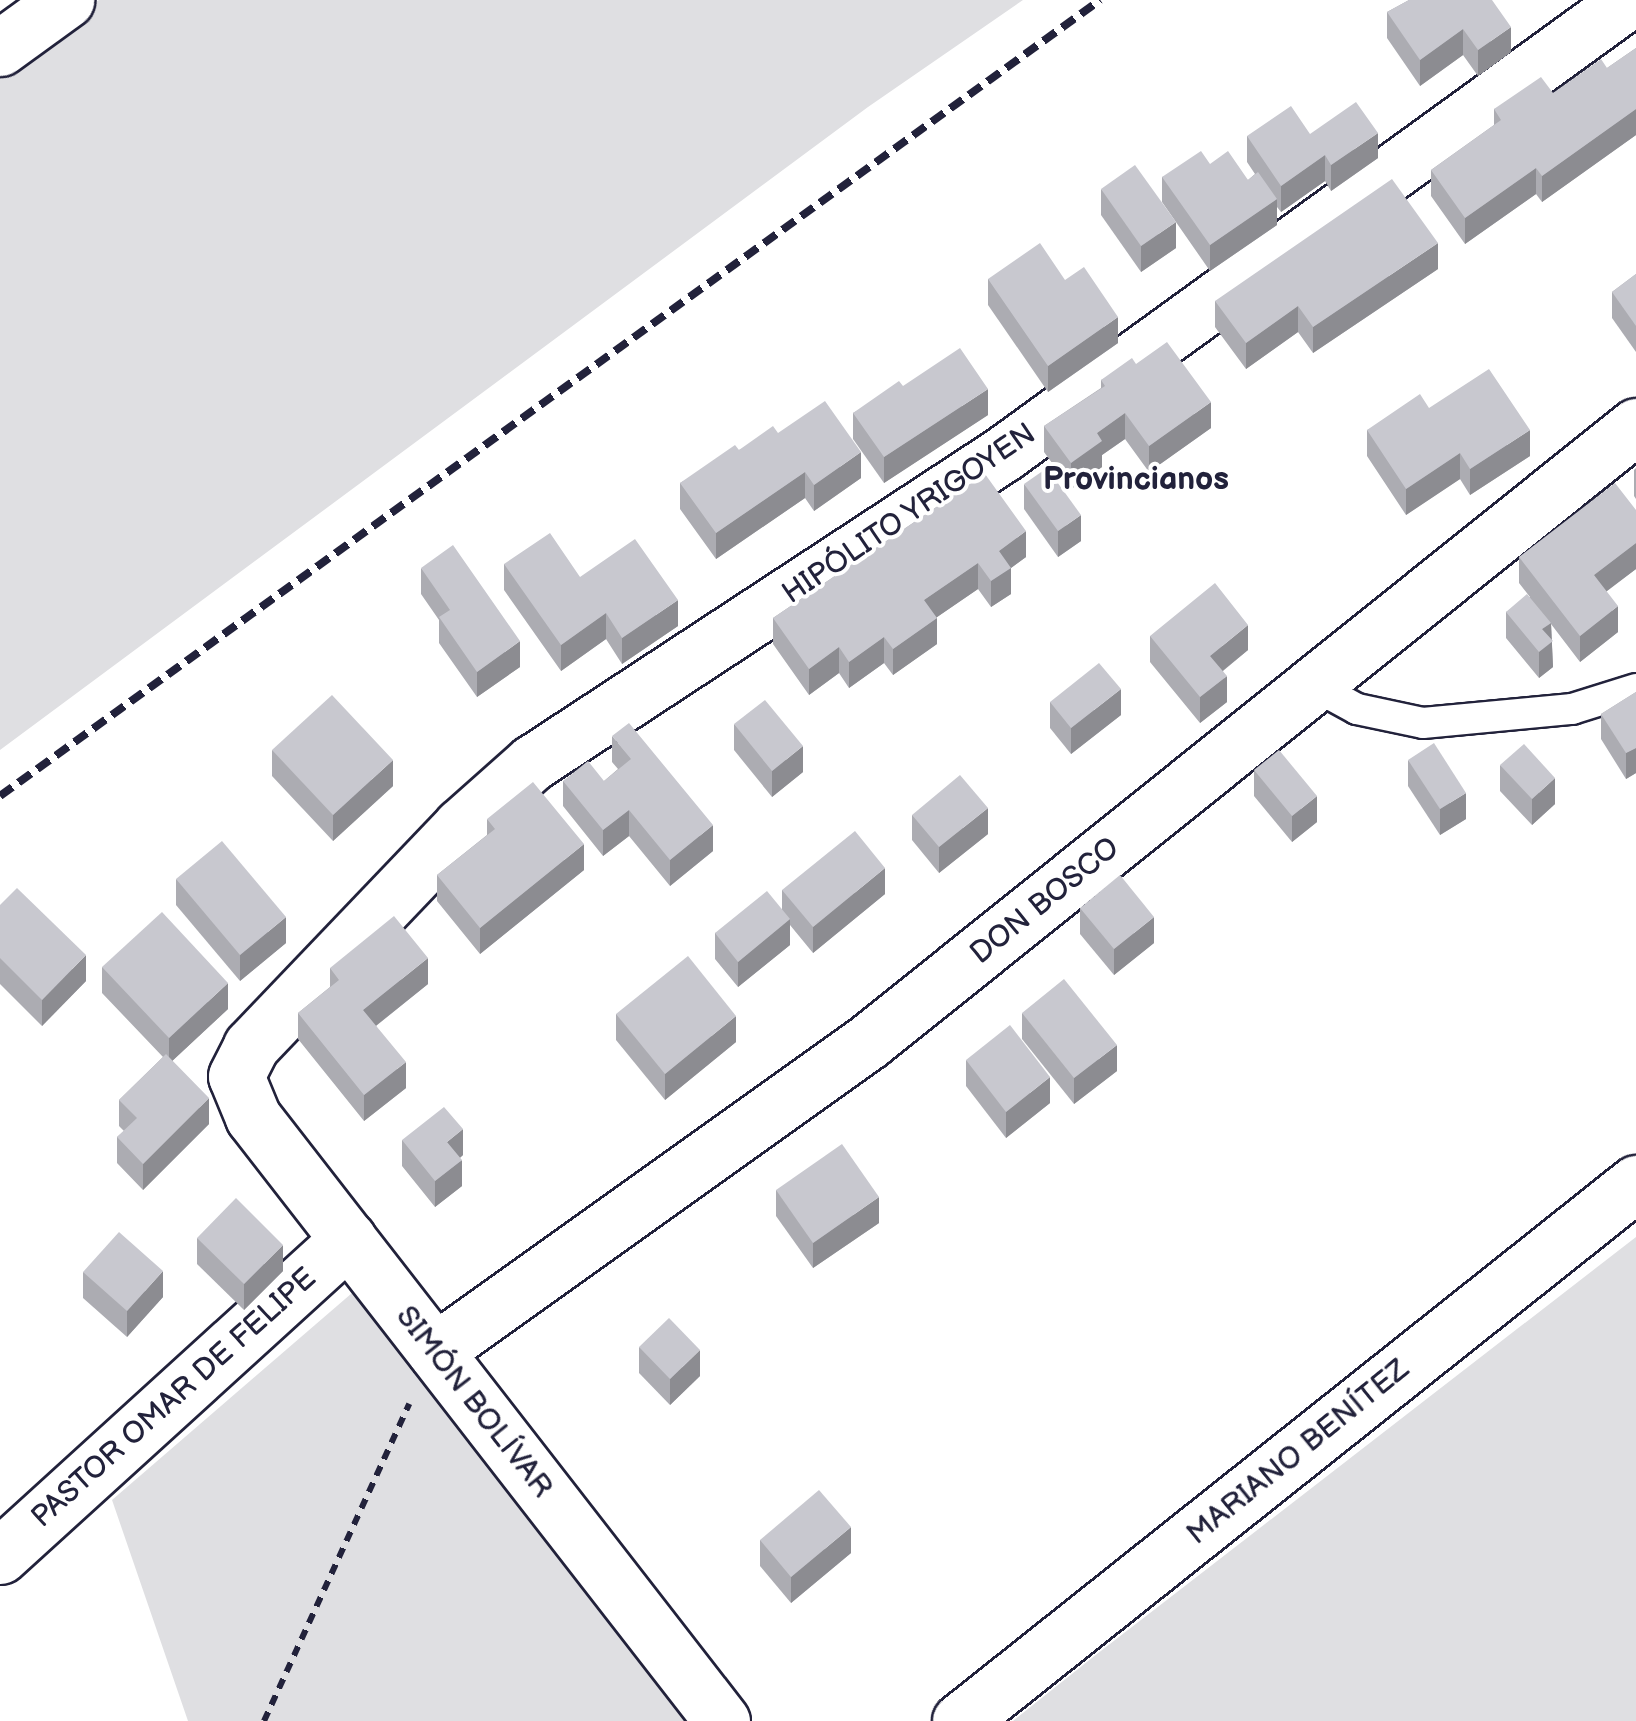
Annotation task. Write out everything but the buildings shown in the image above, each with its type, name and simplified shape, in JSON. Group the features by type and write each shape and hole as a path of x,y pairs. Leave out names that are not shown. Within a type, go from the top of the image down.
{"street":[{"path":"0,48 66,0"},
{"name":"HIPÓLITO YRIGOYEN","path":"236,1076 251,1046 461,826 532,763 1002,454 1629,0"},
{"name":"DON BOSCO","path":"434,1351 869,1042 1636,426"},
{"name":"SIMÓN BOLÍVAR","path":"236,1076 253,1117 722,1721"},
{"name":"MARIANO BENÍTEZ","path":"960,1721 1636,1183"},
{"name":"PASTOR OMAR DE FELIPE","path":"0,1556 348,1239"}],"lane":[{"path":"1315,686 1357,709 1423,723 1572,709 1636,689"}],"path":[{"path":"264,1721 434,1351"}],"shaded area":[{"path":"99,0 1023,0 868,107 0,750 0,72"},
{"path":"1636,1237 1636,1721 1013,1721 1097,1654"},
{"path":"359,1287 704,1721 188,1721 112,1500"}],"railway":[{"path":"0,796 1100,0"}],"district":[{"name":"Provincianos","path":"1136,480"}]}
